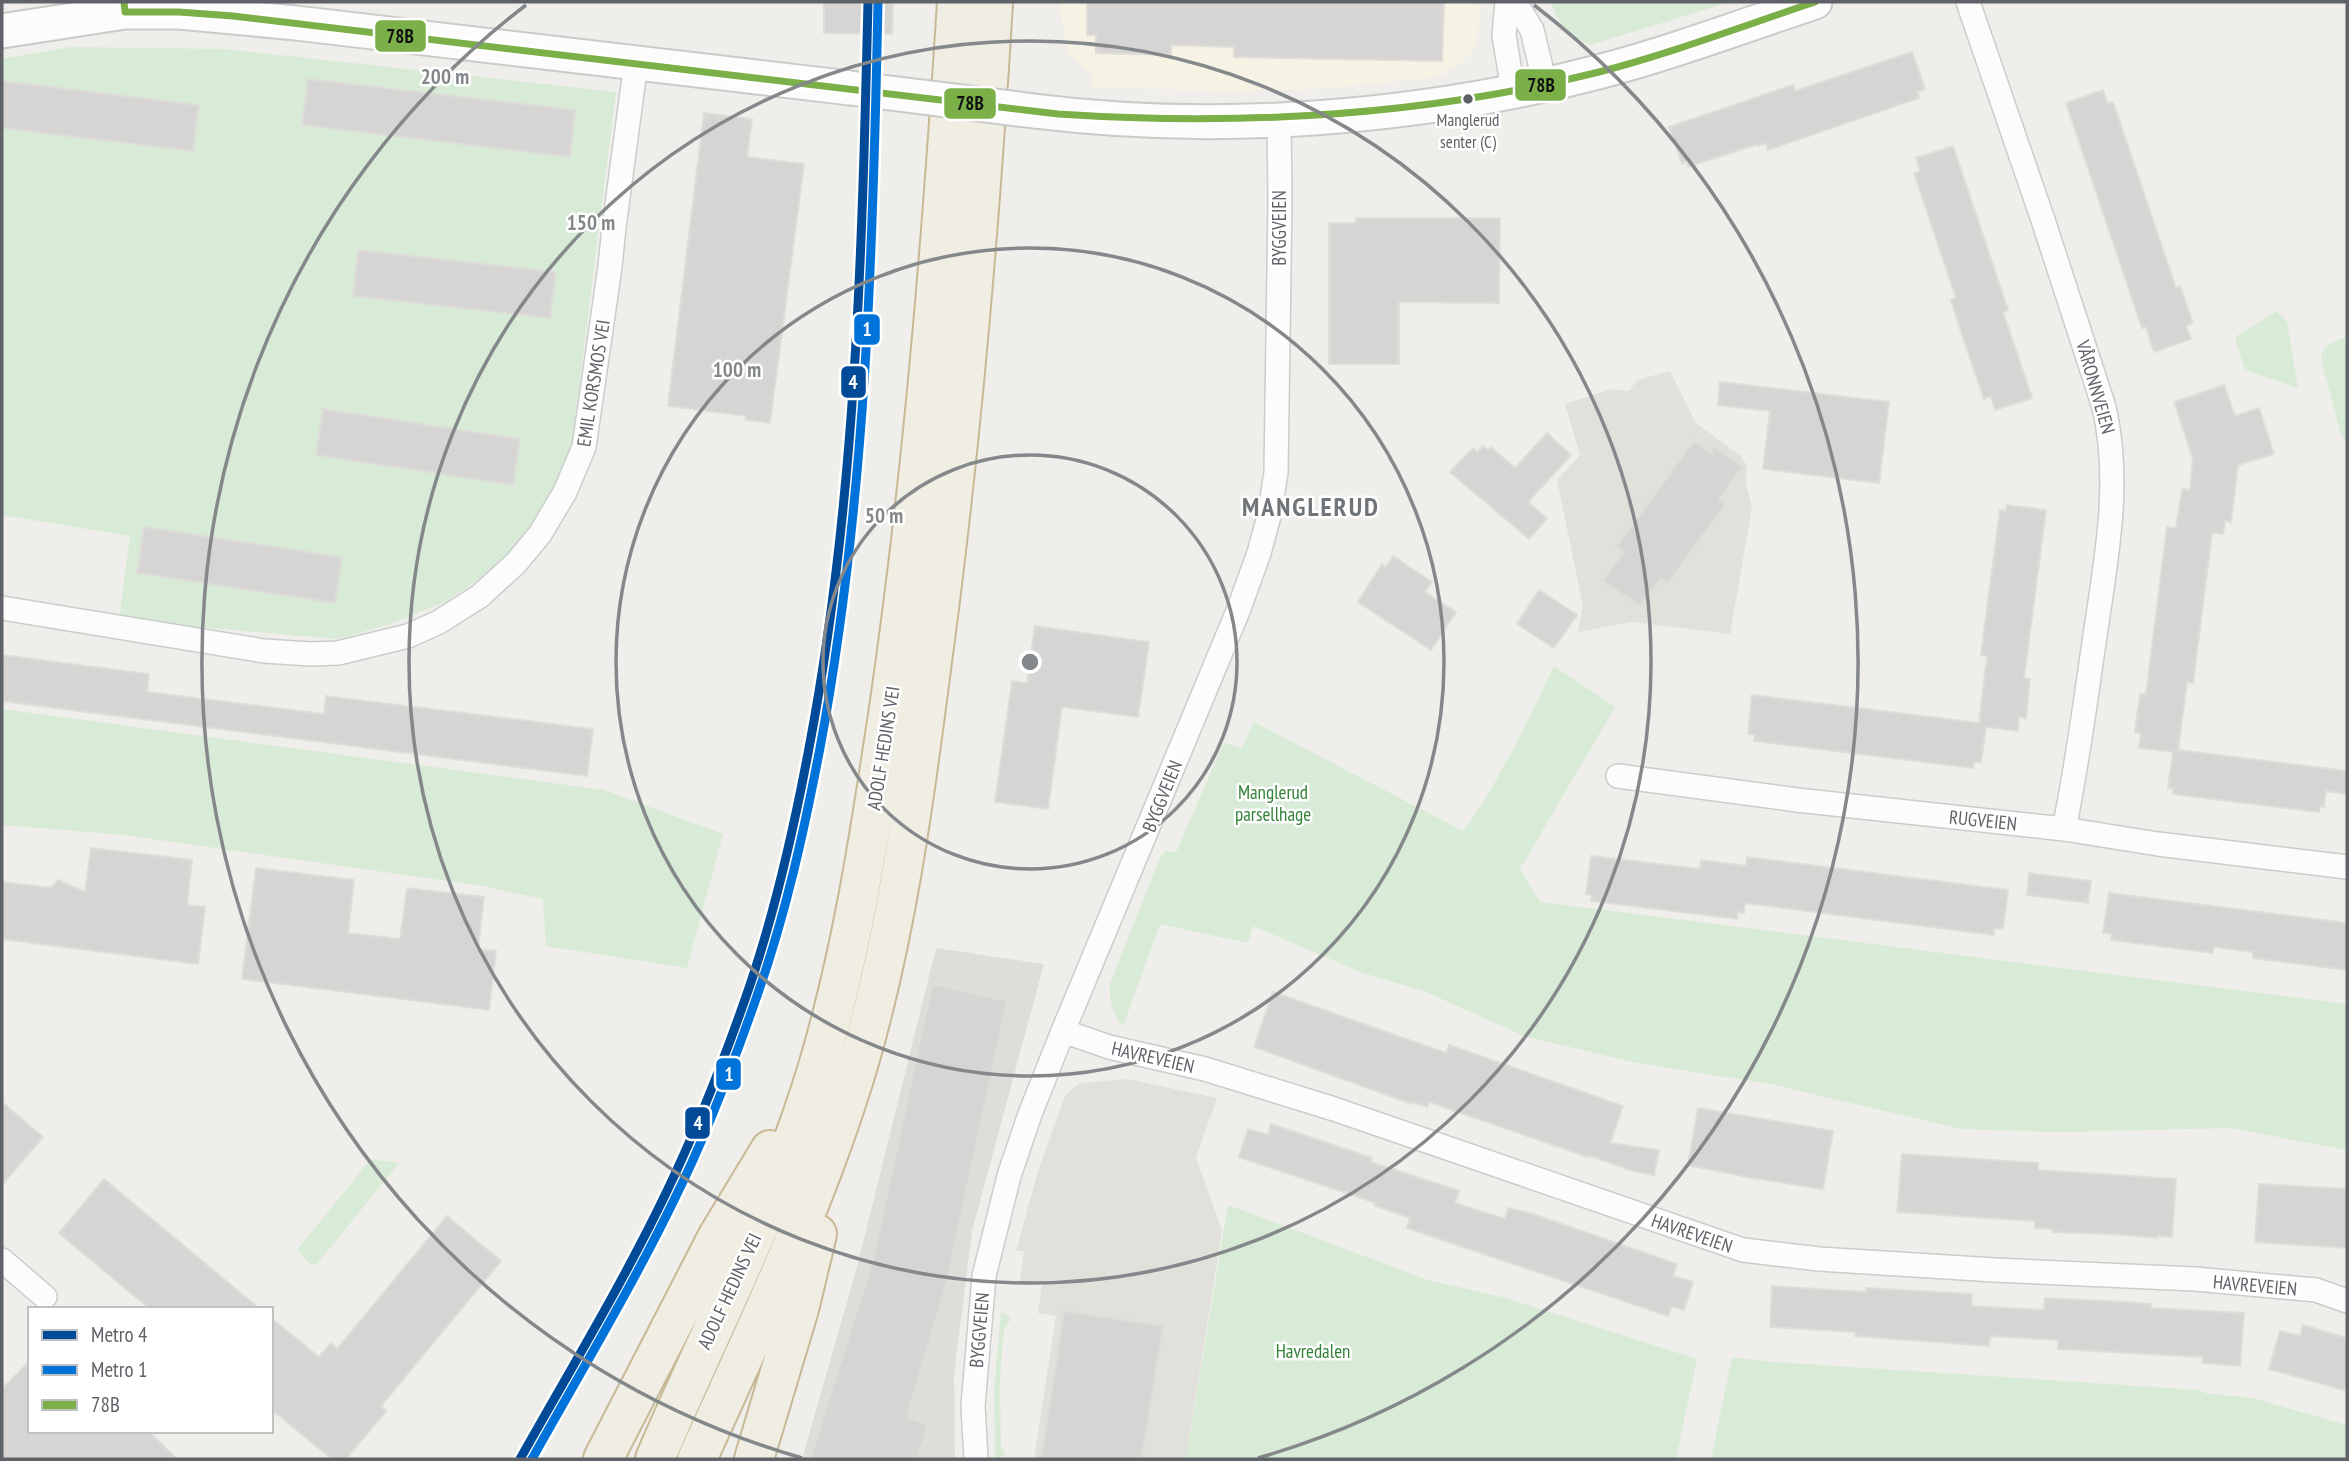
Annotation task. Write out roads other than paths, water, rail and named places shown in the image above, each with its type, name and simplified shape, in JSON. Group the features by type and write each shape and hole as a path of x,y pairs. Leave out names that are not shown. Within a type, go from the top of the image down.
{"highway":[{"name":"ADOLF HEDINS VEI","path":"655,1459 770,1202 817,1069 845,965 879,774 906,586 939,275 957,2"},
{"name":"ADOLF HEDINS VEI","path":"696,1459 771,1296 834,1143 859,1062 881,976 900,878 925,715 951,516 984,166 993,2"},
{"path":"603,1459 718,1236 817,1069"},
{"path":"754,1459 799,1309 818,1232 834,1143"}],"street":[{"path":"1507,2 1504,35 1529,87"},
{"path":"1515,2 1532,30 1529,87"},
{"path":"2,31 125,7 233,16 1034,111 1166,121 1279,120 1438,104 1529,87 1641,60 1815,2"},
{"name":"VÅRONNVEIEN","path":"1968,2 2043,220 2110,433 2113,493 2106,556 2080,748 2064,829"},
{"name":"EMIL KORSMOS VEI","path":"2,608 264,651 311,654 338,653 408,636 439,622 480,596 516,563 540,534 565,492 584,447 609,280 636,63"},
{"name":"BYGGVEIEN","path":"976,1459 973,1406 984,1276 1009,1176 1063,1031 1238,611 1269,516 1277,458 1279,120"},
{"name":"RUGVEIEN","path":"1618,776 1784,798 2064,829 2158,844 2347,867"},
{"name":"HAVREVEIEN","path":"1063,1031 1109,1047 1214,1071 1334,1109 1743,1250 1819,1259 2195,1279 2316,1290 2347,1301"},
{"path":"2,1260 45,1297"}],"metro line":[{"name":"4","path":"520,1459 632,1259 690,1140 750,985 784,868 825,656 847,470 859,283 868,2"},
{"name":"1","path":"532,1459 641,1264 699,1148 758,993 794,872 820,748 835,656 857,470 870,283 878,2"}],"place":[{"name":"Manglerud senter (C)","path":"1468,99"}],"district":[{"name":"MANGLERUD","path":"1311,507"}],"park label":[{"name":"Manglerud parsellhage","path":"1273,803"},
{"name":"Havredalen","path":"1313,1351"}]}
